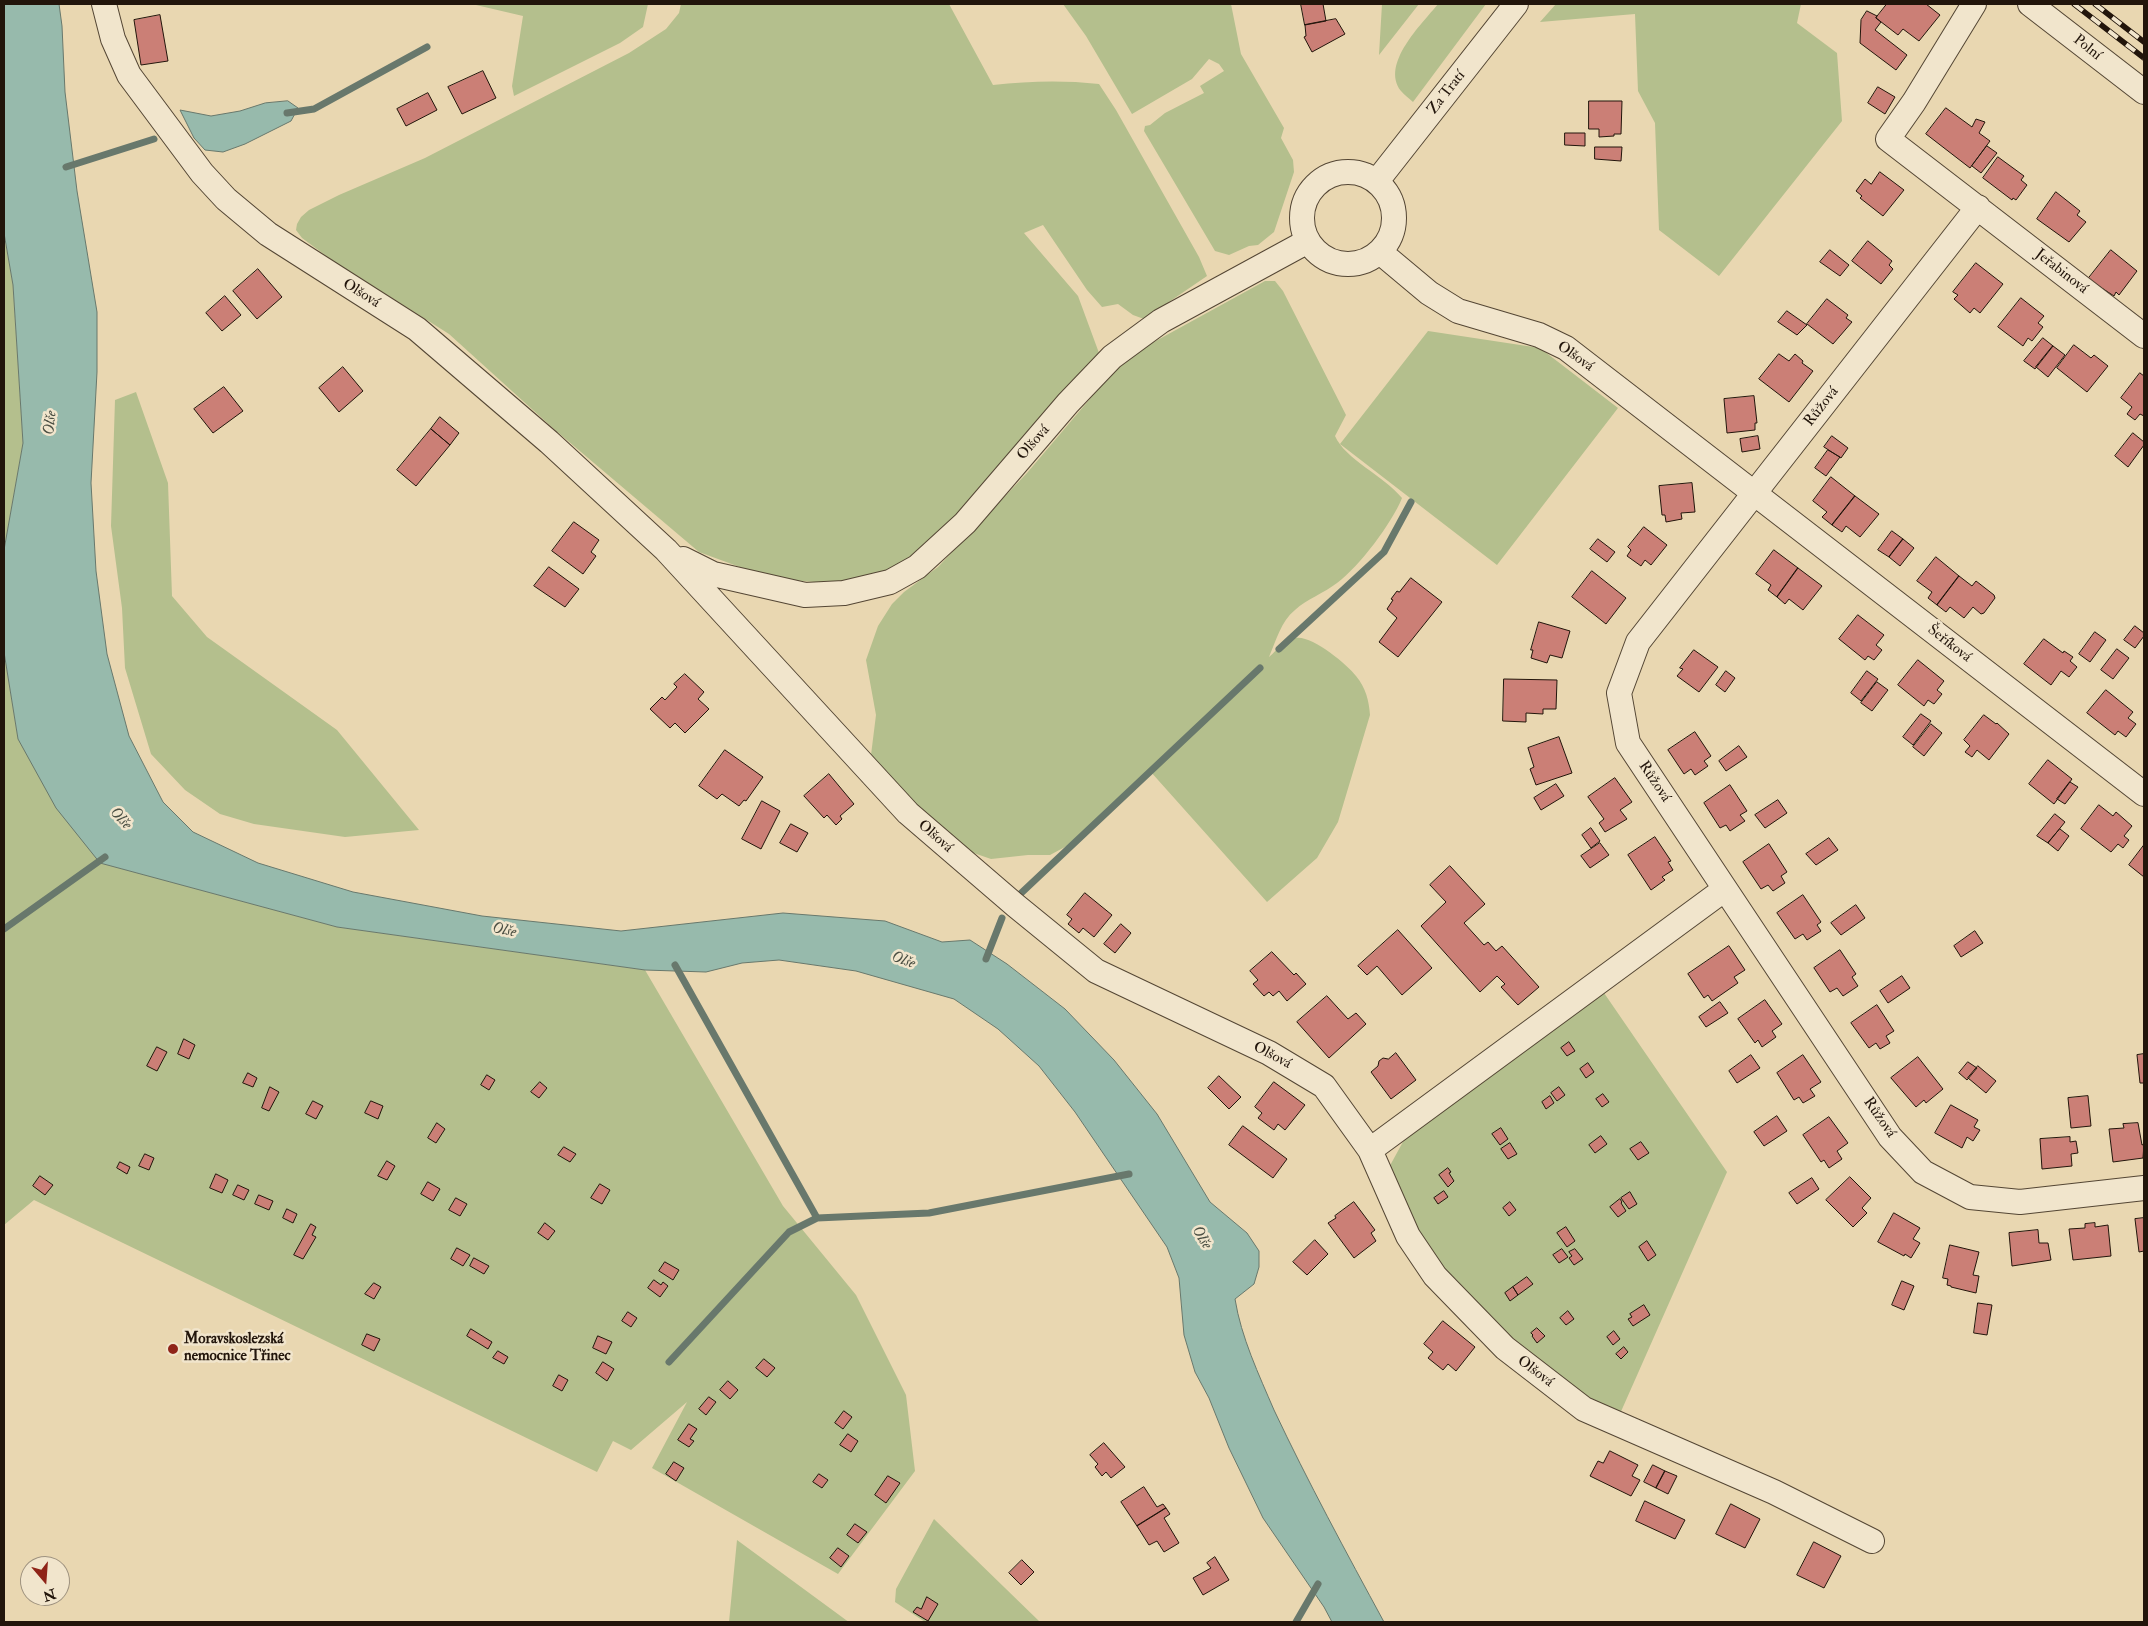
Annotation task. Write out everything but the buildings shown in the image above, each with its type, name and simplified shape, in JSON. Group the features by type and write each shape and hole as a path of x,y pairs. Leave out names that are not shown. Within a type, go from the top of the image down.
{"street":[{"name":"Olšová","path":"104,4 113,39 128,75 202,173 226,199 268,234 417,329 549,442 666,550 908,813 1015,905 1096,971 1269,1053 1324,1086 1370,1150 1408,1236 1434,1276 1505,1348 1584,1409 1774,1492 1872,1541"},
{"name":"Za Tratí","path":"1376,181 1516,4"},
{"name":"Jeřabinová","path":"1974,4 1888,139 2144,336"},
{"name":"Polní","path":"2030,4 2144,92"},
{"path":"1343,172 1361,173 1376,181 1390,196 1395,215 1392,235 1380,252 1366,261 1350,264 1333,262 1318,254 1308,241 1303,227 1302,212 1306,198 1314,187 1326,178 1343,172"},
{"name":"Růžová","path":"1978,207 1638,642 1619,692 1628,743 1890,1137 1923,1172 1970,1197 2020,1202 2144,1188"},
{"name":"Olšová","path":"666,550 713,574 805,595 844,593 890,582 916,568 965,523 1086,382 1112,356 1162,322 1308,241"},
{"name":"Olšová","path":"1380,252 1429,293 1458,311 1539,335 1566,348 1754,493"},
{"name":"Šeříková","path":"1754,493 2144,794"},
{"path":"1370,1150 1725,889"}],"green space":[{"path":"477,4 648,4 643,27 620,43 514,96 512,86 523,16"},
{"path":"681,4 949,4 993,85 1046,82 1099,84 1116,110 1199,257 1207,276 1144,319 1133,315 1118,304 1102,307 1087,290 1043,225 1024,233 1078,296 1099,353 928,547 898,567 863,580 827,583 790,580 756,573 699,552 555,430 449,334 329,258 302,238 296,230 301,217 309,210 425,158 629,53 666,29 679,13"},
{"path":"1063,4 1231,4 1241,54 1284,128 1281,138 1293,160 1294,172 1274,232 1258,245 1249,246 1229,255 1215,251 1144,131 1145,126 1150,125 1165,113 1204,93 1200,86 1224,71 1219,64 1209,59 1192,79 1132,114 1086,36"},
{"path":"1382,4 1419,4 1379,55"},
{"path":"1438,4 1486,4 1413,102 1401,91 1396,80 1399,57 1414,33"},
{"path":"1556,4 1801,4 1797,23 1837,53 1842,121 1719,276 1659,230 1655,123 1638,91 1635,14 1540,22"},
{"path":"4,235 13,285 23,443 4,550"},
{"path":"1265,281 1275,281 1283,291 1346,415 1335,436 1340,444 1356,460 1385,482 1402,498 1383,532 1365,556 1346,576 1300,606 1290,615 1279,632 1269,657 1291,639 1303,638 1328,651 1345,665 1356,676 1365,690 1370,715 1338,822 1317,858 1267,902 1150,771 1078,840 1050,855 991,859 965,850 919,809 871,755 876,715 866,660 878,626 892,604 904,592 938,567 1027,473 1111,374 1143,348"},
{"path":"1428,331 1540,348 1618,408 1497,565 1340,444"},
{"path":"136,392 168,483 172,596 207,637 337,730 419,830 345,837 254,824 220,814 185,790 151,754 125,668 122,608 111,526 115,400"},
{"path":"4,652 18,739 101,863 337,927 645,970 783,1206 856,1295 906,1395 915,1471 838,1574 652,1468 687,1402 631,1450 613,1441 597,1472 34,1200 4,1225"},
{"path":"1602,990 1727,1172 1619,1416 1580,1396 1491,1322 1439,1273 1387,1171 1404,1140"},
{"path":"934,1519 1040,1622 925,1622 895,1602 896,1589"},
{"path":"737,1540 846,1620 849,1622 729,1622"}],"water":[{"name":"Olše","path":"4,4 59,4 65,92 77,191 97,312 97,372 91,483 96,571 107,654 129,736 163,802 193,832 258,863 353,892 482,916 621,931 783,913 885,921 942,942 970,940 1007,964 1065,1009 1114,1060 1157,1114 1210,1202 1247,1233 1259,1251 1259,1267 1254,1284 1235,1299 1246,1342 1262,1383 1287,1437 1384,1622 1332,1622 1324,1607 1263,1518 1229,1448 1209,1398 1195,1372 1184,1335 1179,1278 1167,1247 1075,1112 1039,1066 998,1029 954,999 856,971 779,960 742,963 706,972 645,970 337,927 100,863 56,808 18,739 4,652 4,550 23,443 13,285 4,233"},
{"path":"288,101 298,108 291,121 245,144 223,152 205,150 194,138 180,110 211,116 240,111 265,103"}],"waterway":[{"path":"287,113 314,109 427,47"},
{"path":"66,167 154,139"},
{"path":"1279,649 1384,552 1411,502"},
{"path":"1017,897 1260,668"},
{"path":"4,929 105,857"},
{"path":"986,959 1002,918"},
{"path":"675,965 817,1218 929,1213 1129,1174"},
{"path":"669,1362 789,1232 817,1218"},
{"path":"1296,1622 1318,1584"}],"railway":[{"path":"2074,4 2144,58"},
{"path":"2095,4 2144,42"}],"place":[{"name":"Moravskoslezská nemocnice Třinec","path":"173,1349"}]}
